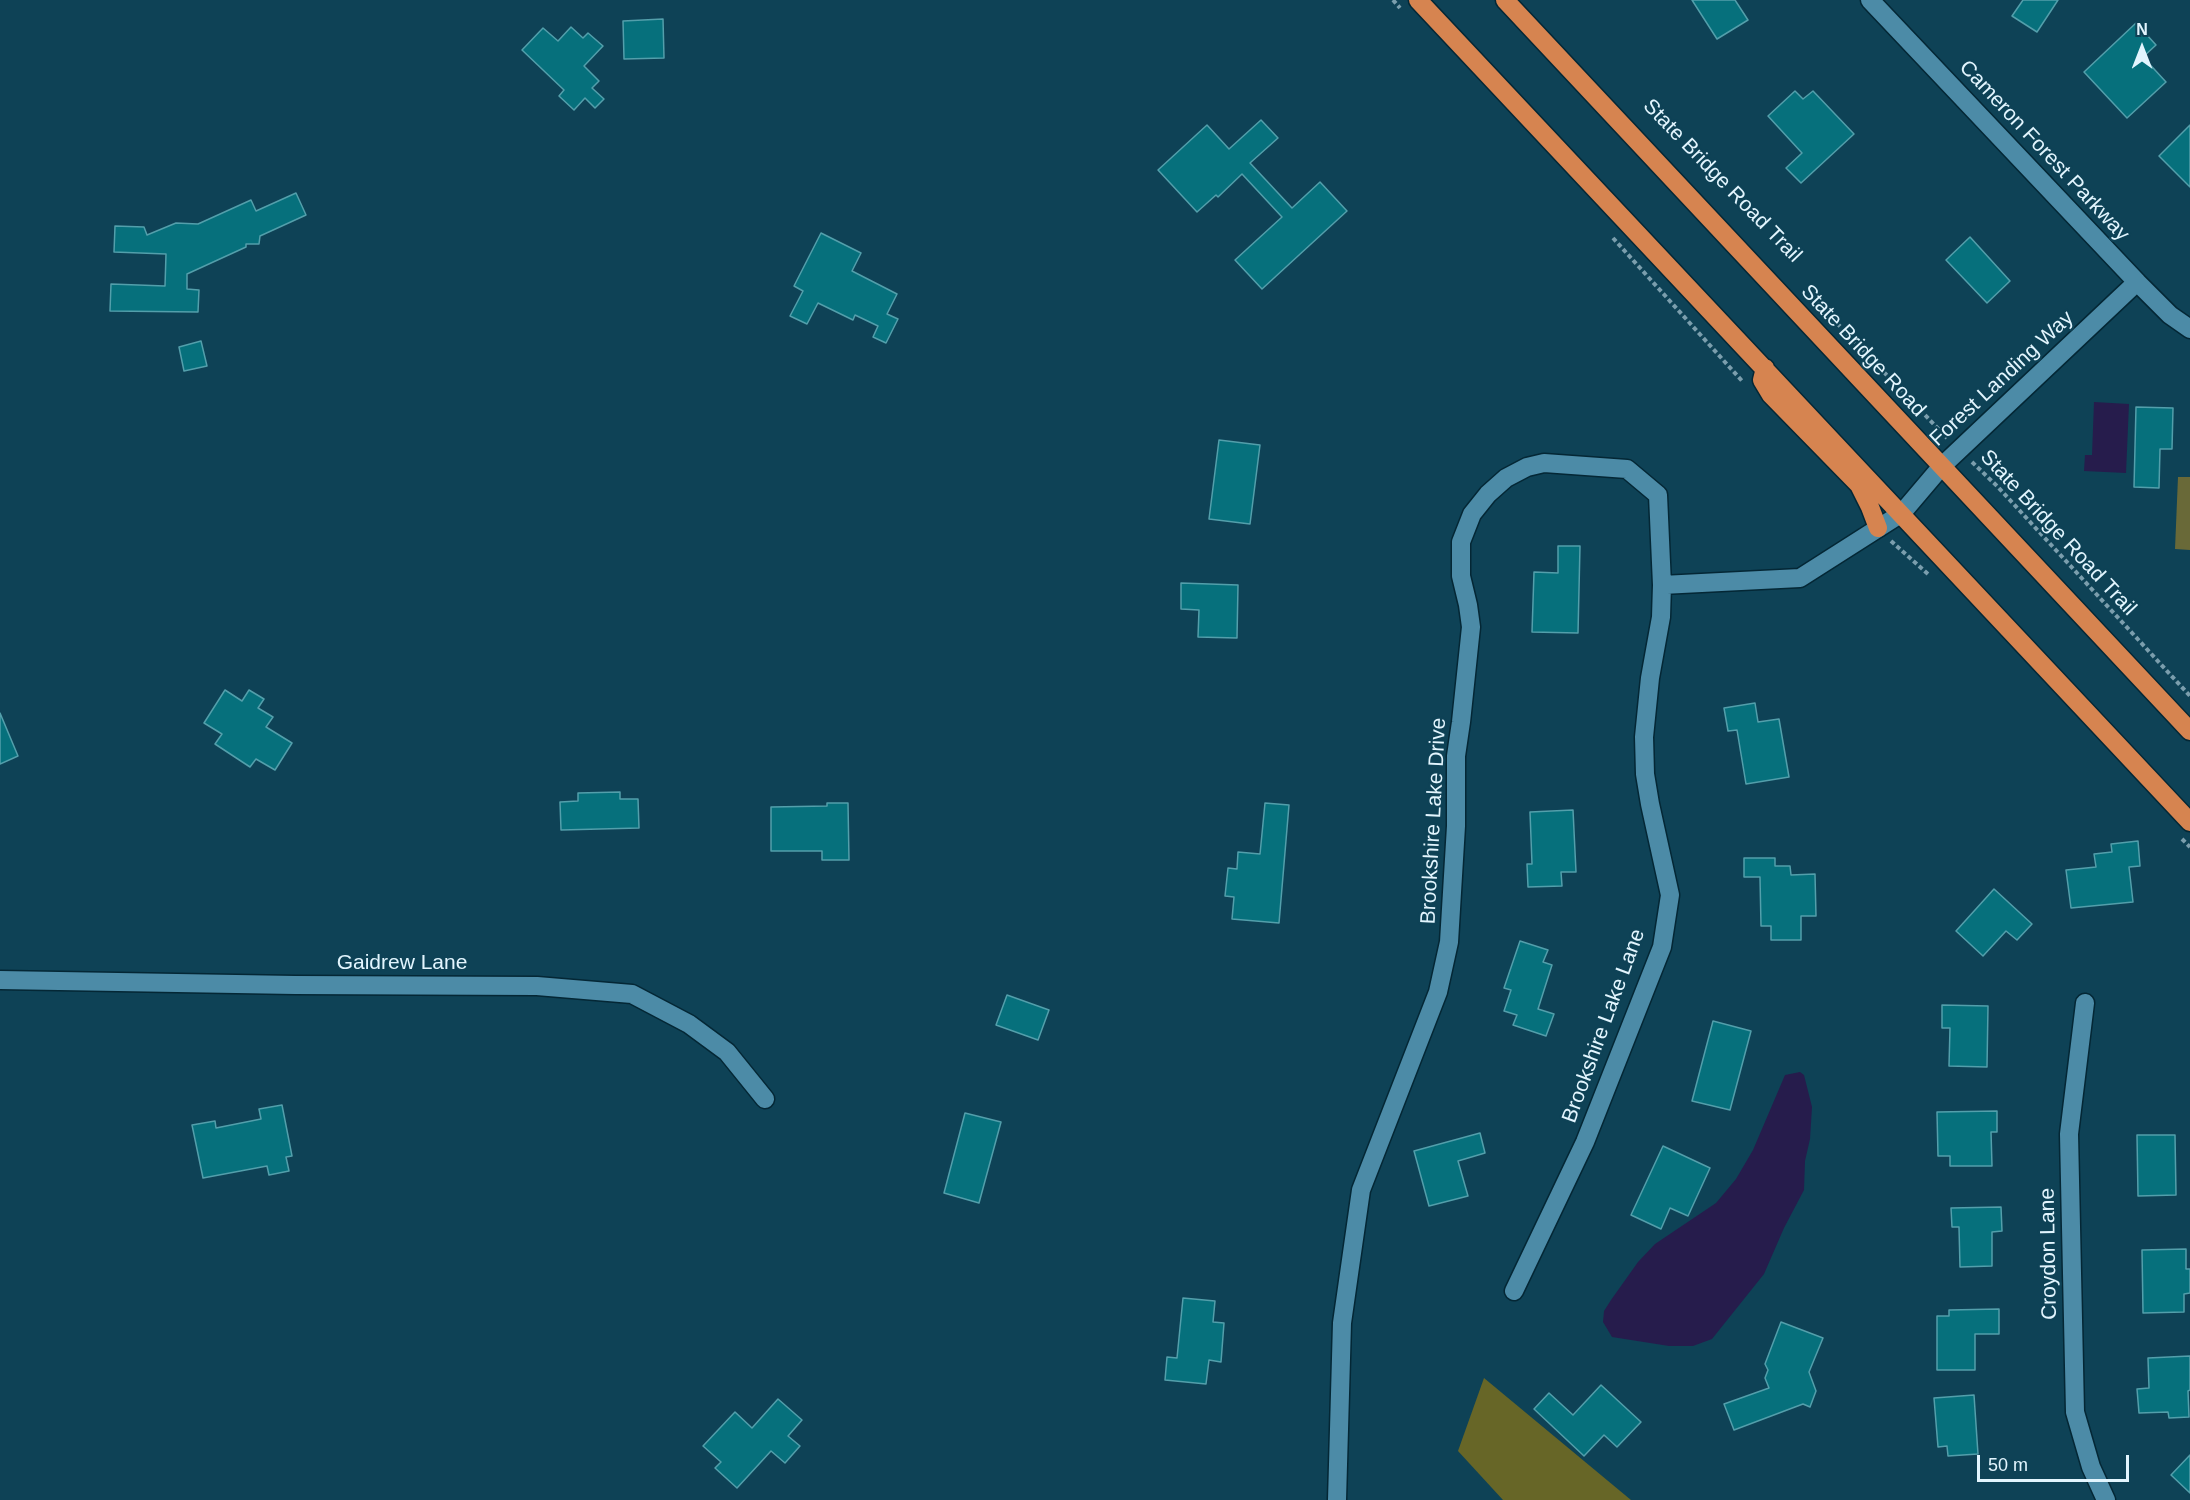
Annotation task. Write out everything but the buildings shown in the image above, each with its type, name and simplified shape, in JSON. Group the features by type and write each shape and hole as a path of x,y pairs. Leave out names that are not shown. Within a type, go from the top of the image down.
{"highway":[{"path":"1418,0 2190,822"},
{"name":"State Bridge Road","path":"1505,0 2190,730"},
{"path":"1765,368 1762,380 1771,395 1859,485 1878,528"}],"street":[{"name":"Cameron Forest Parkway","path":"1875,2 2137,282 2170,315 2190,329"},
{"name":"Forest Landing Way","path":"1902,513 1941,467 2137,282"},
{"name":"Brookshire Lake Drive","path":"1337,1500 1342,1323 1361,1190 1438,992 1449,942 1456,826 1456,756 1471,627 1461,576 1461,542 1472,514 1488,494 1506,478 1527,467 1544,463 1628,469 1658,495 1662,585"},
{"path":"1662,585 1800,578 1902,513"},
{"name":"Brookshire Lake Lane","path":"1514,1291 1585,1142 1662,947 1670,894 1645,774 1644,737 1650,678 1661,617 1662,585"},
{"name":"Gaidrew Lane","path":"0,980 295,986 537,987 632,994 689,1024 726,1052 765,1099"},
{"name":"Croydon Lane","path":"2085,1003 2069,1134 2074,1412 2091,1467 2106,1500"}],"path":[{"name":"State Bridge Road Trail","path":"1810,295 1959,451 1997,486 2190,696"}],"shaded area":[{"path":"2094,402 2129,404 2126,473 2084,471 2085,455 2092,455"},
{"path":"2178,477 2190,477 2190,550 2175,549"},
{"path":"1800,1072 1804,1075 1812,1107 1804,1190 1764,1274 1712,1339 1693,1346 1669,1346 1612,1337 1603,1322 1604,1311 1611,1300 1638,1262 1655,1244 1716,1203 1736,1179 1753,1150 1785,1075"},
{"path":"1484,1378 1631,1500 1503,1500 1458,1451"}]}
